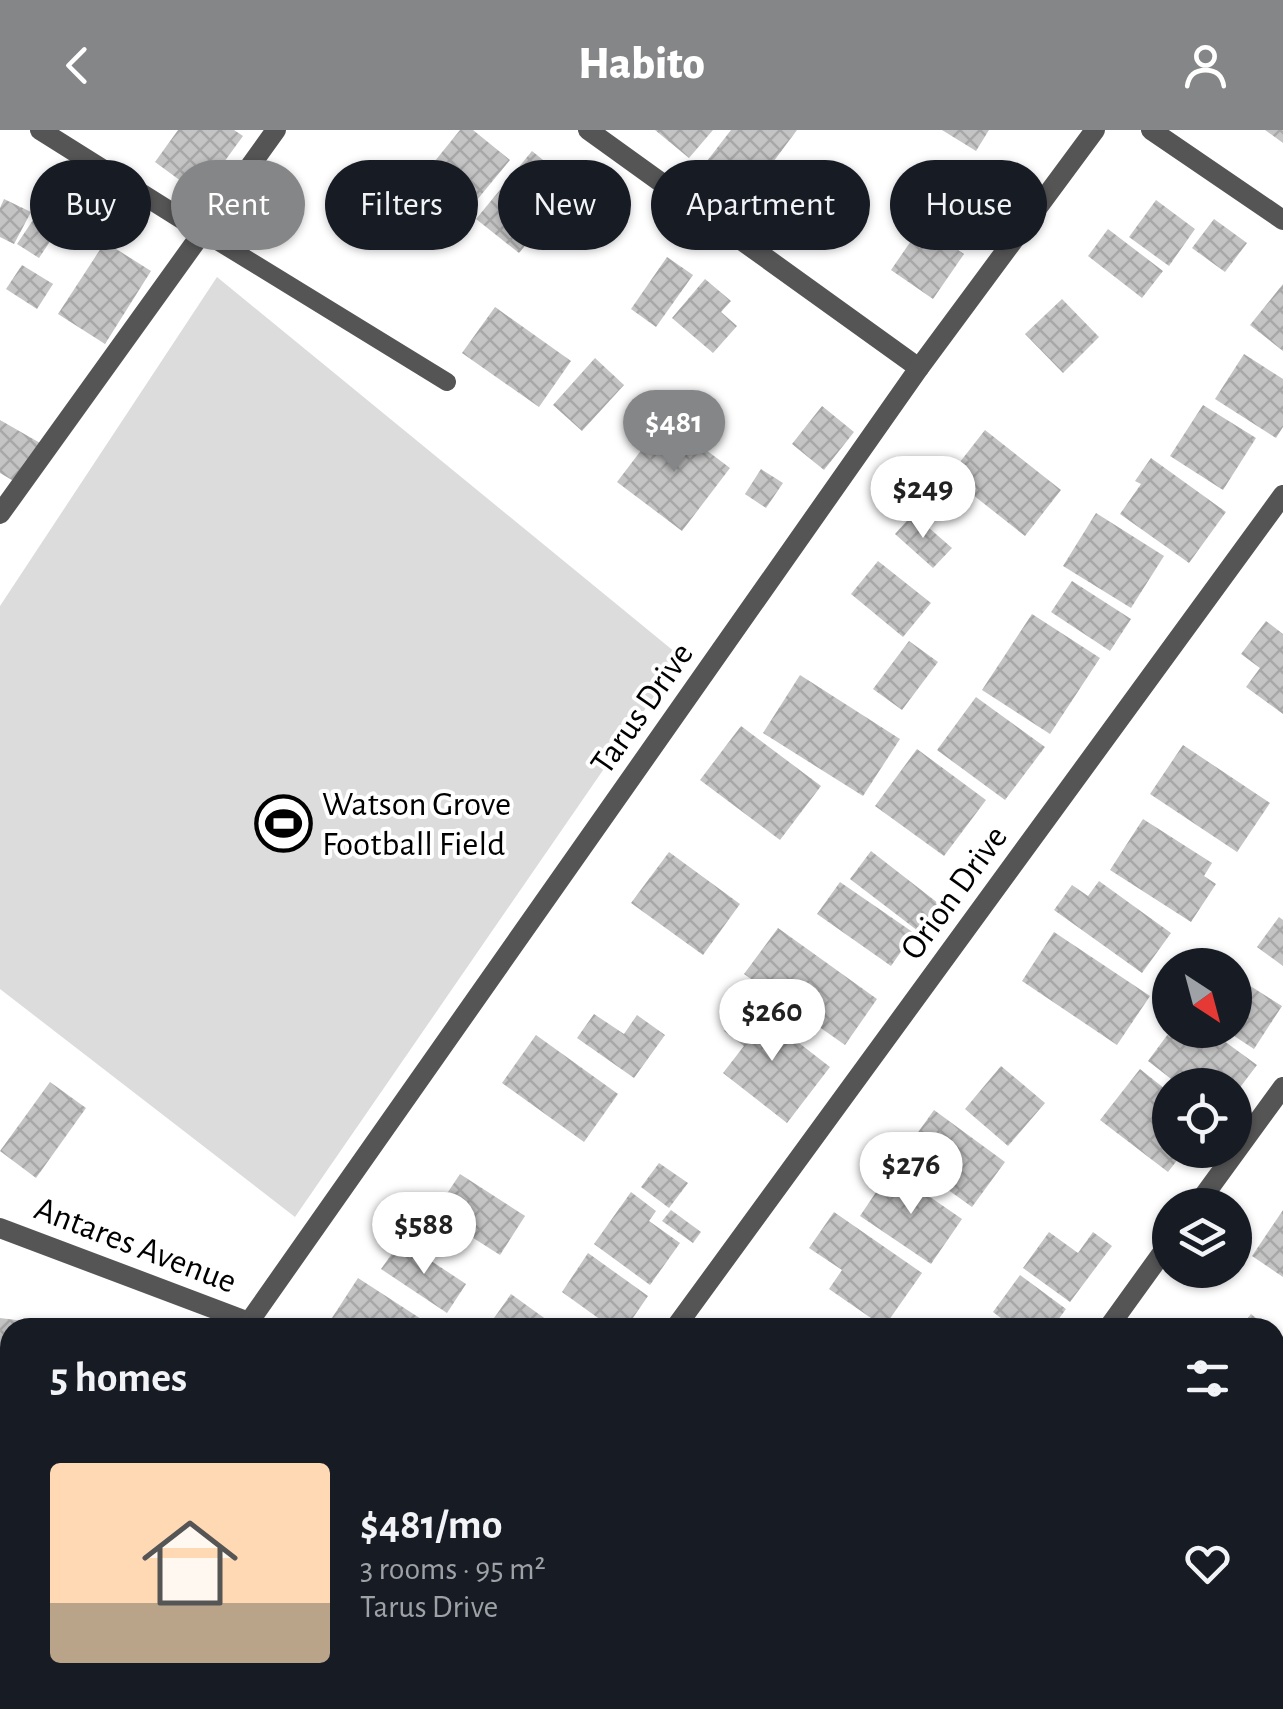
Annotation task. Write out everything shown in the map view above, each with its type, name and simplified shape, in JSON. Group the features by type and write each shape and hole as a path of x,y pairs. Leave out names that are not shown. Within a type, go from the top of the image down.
{"street":[{"path":"40,130 171,212"},
{"path":"254,160 276,130"},
{"path":"588,130 920,368"},
{"name":"Tarus Drive","path":"254,1318 920,368 1095,130"},
{"path":"1152,130 1283,220"},
{"path":"0,514 189,250"},
{"name":"Orion Drive","path":"682,1318 1283,495"},
{"path":"1209,1188 1283,1087"},
{"name":"Antares Avenue","path":"0,1228 231,1318"},
{"path":"1115,1318 1152,1267"}],"lane":[{"path":"231,250 446,382"}],"shaded area":[{"name":"Watson Grove Football Field","path":"217,277 681,657 295,1217 0,989 0,606"}],"building":[{"path":"178,130 234,130 243,136 226,160 171,160 171,174 155,162"},
{"path":"460,130 473,130 510,160 498,160 498,175 478,199 478,160 436,160"},
{"path":"655,130 713,130 689,158"},
{"path":"731,130 797,130 775,160 708,160"},
{"path":"942,130 989,130 976,151"},
{"path":"1265,130 1283,130 1283,143"},
{"path":"532,151 543,160 525,160"},
{"path":"498,192 498,236 478,217"},
{"path":"4,199 30,212 14,244 0,237 0,208"},
{"path":"1156,200 1195,229 1169,266 1129,237"},
{"path":"1214,219 1247,243 1225,272 1192,248"},
{"path":"30,224 30,250 44,250 39,258 17,244"},
{"path":"1108,229 1163,271 1142,298 1088,256"},
{"path":"100,250 118,250 151,271 105,344 58,314"},
{"path":"905,250 958,250 964,254 933,299 891,270"},
{"path":"667,257 693,275 656,327 631,309"},
{"path":"22,265 53,284 37,309 6,289"},
{"path":"705,279 731,301 721,312 737,326 713,353 672,318"},
{"path":"1283,284 1283,351 1250,325"},
{"path":"1062,299 1099,337 1063,373 1025,334"},
{"path":"495,307 571,361 539,407 462,353"},
{"path":"1244,354 1283,379 1283,427 1276,438 1215,399"},
{"path":"595,358 624,385 582,431 553,405"},
{"path":"1203,405 1256,438 1223,490 1170,456"},
{"path":"822,406 854,432 824,470 792,444"},
{"path":"665,419 730,468 682,531 617,482"},
{"path":"0,420 40,443 17,483 0,473"},
{"path":"985,430 1061,490 1025,536 949,476"},
{"path":"1151,458 1226,512 1189,563 1120,514 1141,484 1135,481"},
{"path":"761,469 783,483 766,508 745,494"},
{"path":"926,473 941,489 920,510 904,495"},
{"path":"1096,513 1164,556 1131,608 1063,566"},
{"path":"913,514 952,548 933,568 895,534"},
{"path":"878,561 931,603 903,637 851,594"},
{"path":"1072,581 1131,619 1110,651 1051,612"},
{"path":"1032,614 1100,658 1050,734 982,690"},
{"path":"1266,621 1283,634 1283,714 1246,687 1260,668 1241,654"},
{"path":"909,641 938,662 902,710 873,689"},
{"path":"800,675 900,739 863,796 763,733"},
{"path":"976,697 1045,747 1005,800 937,750"},
{"path":"741,726 821,786 780,840 700,780"},
{"path":"1183,745 1270,803 1237,852 1150,794"},
{"path":"917,749 986,800 944,856 875,806"},
{"path":"1143,819 1212,863 1204,876 1216,884 1191,922 1110,870"},
{"path":"871,851 943,907 922,934 850,879"},
{"path":"669,852 740,904 703,955 631,903"},
{"path":"1099,881 1171,933 1160,948 1152,948 1152,959 1142,973 1054,910 1072,885 1088,896"},
{"path":"840,882 914,933 891,966 817,914"},
{"path":"1279,917 1283,920 1283,966 1257,947"},
{"path":"778,928 877,999 845,1045 744,974"},
{"path":"1054,932 1150,996 1117,1045 1022,981"},
{"path":"1252,987 1282,1006 1252,1048"},
{"path":"746,1002 830,1067 787,1123 723,1073 744,1046 724,1031"},
{"path":"594,1014 624,1034 637,1015 665,1035 634,1078 577,1038"},
{"path":"536,1035 618,1094 584,1142 502,1083"},
{"path":"1158,1048 1234,1048 1257,1065 1252,1072 1252,1068 1157,1068 1148,1061"},
{"path":"1001,1066 1045,1103 1008,1146 965,1109"},
{"path":"1140,1069 1152,1079 1152,1160 1100,1120"},
{"path":"50,1082 86,1108 36,1178 0,1151"},
{"path":"934,1110 1005,1162 972,1207 901,1156"},
{"path":"659,1163 688,1183 669,1208 641,1187"},
{"path":"891,1170 962,1219 931,1264 860,1216"},
{"path":"460,1174 525,1216 500,1255 434,1213"},
{"path":"631,1192 656,1211 649,1221 680,1243 650,1285 594,1244"},
{"path":"671,1210 701,1232 693,1243 662,1221"},
{"path":"1283,1210 1283,1277 1252,1256"},
{"path":"834,1212 922,1273 890,1318 871,1318 829,1289 842,1270 809,1248"},
{"path":"1049,1232 1078,1253 1093,1232 1112,1246 1070,1302 1023,1268"},
{"path":"401,1241 466,1284 447,1313 381,1269"},
{"path":"588,1253 648,1296 633,1318 598,1318 562,1292"},
{"path":"1020,1275 1066,1309 1059,1318 1001,1318 993,1312"},
{"path":"358,1278 420,1318 332,1318"},
{"path":"511,1294 544,1318 494,1318"}],"place":[{"name":"Watson Grove Football Field","path":"283,823"}]}
